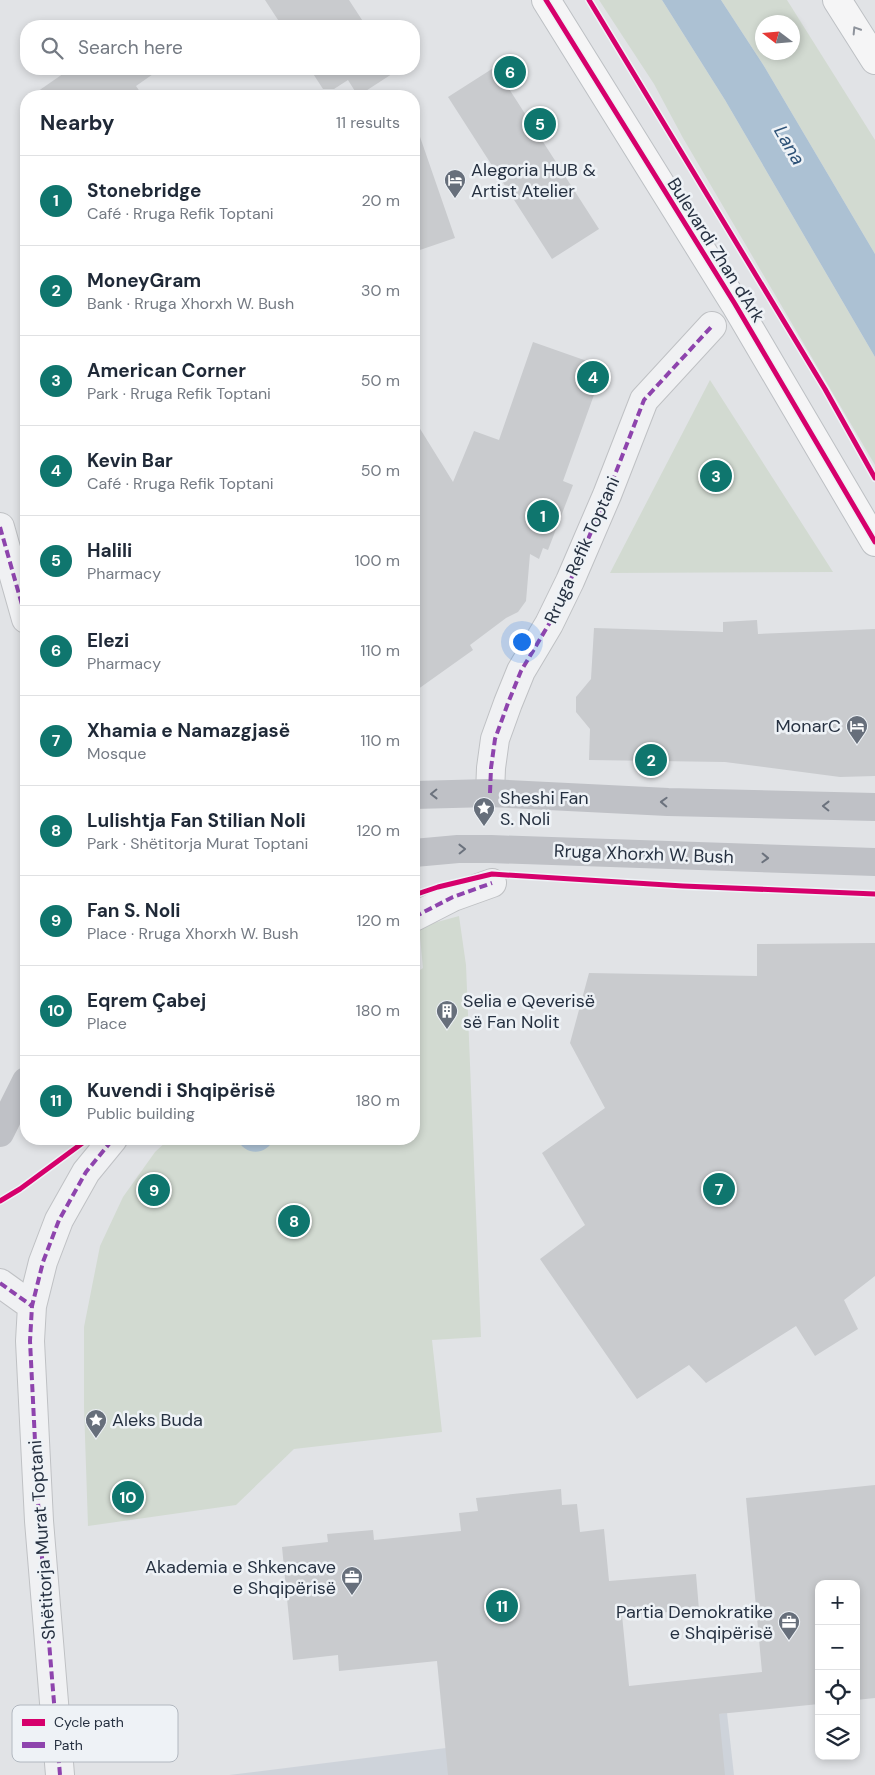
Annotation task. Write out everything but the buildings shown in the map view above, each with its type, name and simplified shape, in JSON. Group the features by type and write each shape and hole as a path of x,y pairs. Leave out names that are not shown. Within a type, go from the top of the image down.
{"main road":[{"name":"Bulevardi Zhan d'Ark","path":"546,0 735,304 875,542"},
{"path":"837,0 875,60"},
{"path":"420,795 490,793 668,802 875,807"},
{"name":"Rruga Xhorxh W. Bush","path":"420,852 458,849 491,849 875,862"},
{"path":"0,1133 20,1093"},
{"path":"0,1139 20,1126"}],"street":[{"name":"Rruga Refik Toptani","path":"490,793 494,739 521,671 550,624 564,596 607,495 644,400 712,326"},
{"path":"0,527 20,598"},
{"path":"420,914 453,897 492,883"},
{"name":"Shëtitorja Murat Toptani","path":"54,1705 39,1521 30,1341 32,1306 43,1262 60,1220 86,1172 108,1145"},
{"path":"0,1283 32,1306"},
{"name":"Shëtitorja Murat Toptani","path":"59,1762 60,1775"}],"shaded area":[{"path":"599,0 662,0 725,100 875,357 875,465 683,138 654,84"},
{"path":"721,0 787,0 796,15 755,15 755,52"},
{"path":"800,21 875,140 875,254 760,60 800,60"},
{"path":"710,380 833,572 610,573"},
{"path":"459,916 466,965 481,1337 432,1340 442,1432 294,1449 236,1505 88,1526 84,1407 84,1327 100,1246 123,1197 155,1152 163,1145 420,1145 420,970 423,968 420,927"},
{"path":"727,1713 734,1775 229,1775"}],"water":[{"name":"Lana","path":"662,0 721,0 755,52 755,60 760,60 764,66 875,254 875,357 725,100"},
{"path":"241,1145 270,1145 266,1149 256,1152 245,1149"}],"marked path":[{"path":"490,793 495,739 508,703 521,671 549,624 570,581 607,495 644,400 712,326"},
{"path":"0,527 20,598"},
{"path":"420,914 453,897 492,883"},
{"path":"54,1705 39,1521 30,1341 32,1306 43,1262 59,1220 86,1172 108,1145"},
{"path":"0,1283 32,1306"},
{"path":"59,1762 60,1775"}],"cycle path":[{"path":"546,0 735,304 875,542"},
{"path":"589,0 825,389 875,478"},
{"path":"420,893 492,874 683,886 875,894"},
{"path":"0,1201 20,1189 80,1145"}],"place":[{"name":"Elezi","path":"510,72"},
{"name":"Halili","path":"540,124"},
{"name":"Alegoria HUB & Artist Atelier","path":"455,199"},
{"name":"Kevin Bar","path":"593,377"},
{"name":"American Corner","path":"716,476"},
{"name":"Stonebridge","path":"543,516"},
{"name":"MonarC","path":"857,745"},
{"name":"MoneyGram","path":"651,760"},
{"name":"Sheshi Fan S. Noli","path":"484,827"},
{"name":"Selia e Qeverisë së Fan Nolit","path":"447,1030"},
{"name":"Xhamia e Namazgjasë","path":"719,1189"},
{"name":"Fan S. Noli","path":"154,1190"},
{"name":"Lulishtja Fan Stilian Noli","path":"294,1221"},
{"name":"Aleks Buda","path":"96,1439"},
{"name":"Eqrem Çabej","path":"128,1497"},
{"name":"Akademia e Shkencave e Shqipërisë","path":"352,1596"},
{"name":"Kuvendi i Shqipërisë","path":"502,1606"},
{"name":"Partia Demokratike e Shqipërisë","path":"789,1641"}]}
